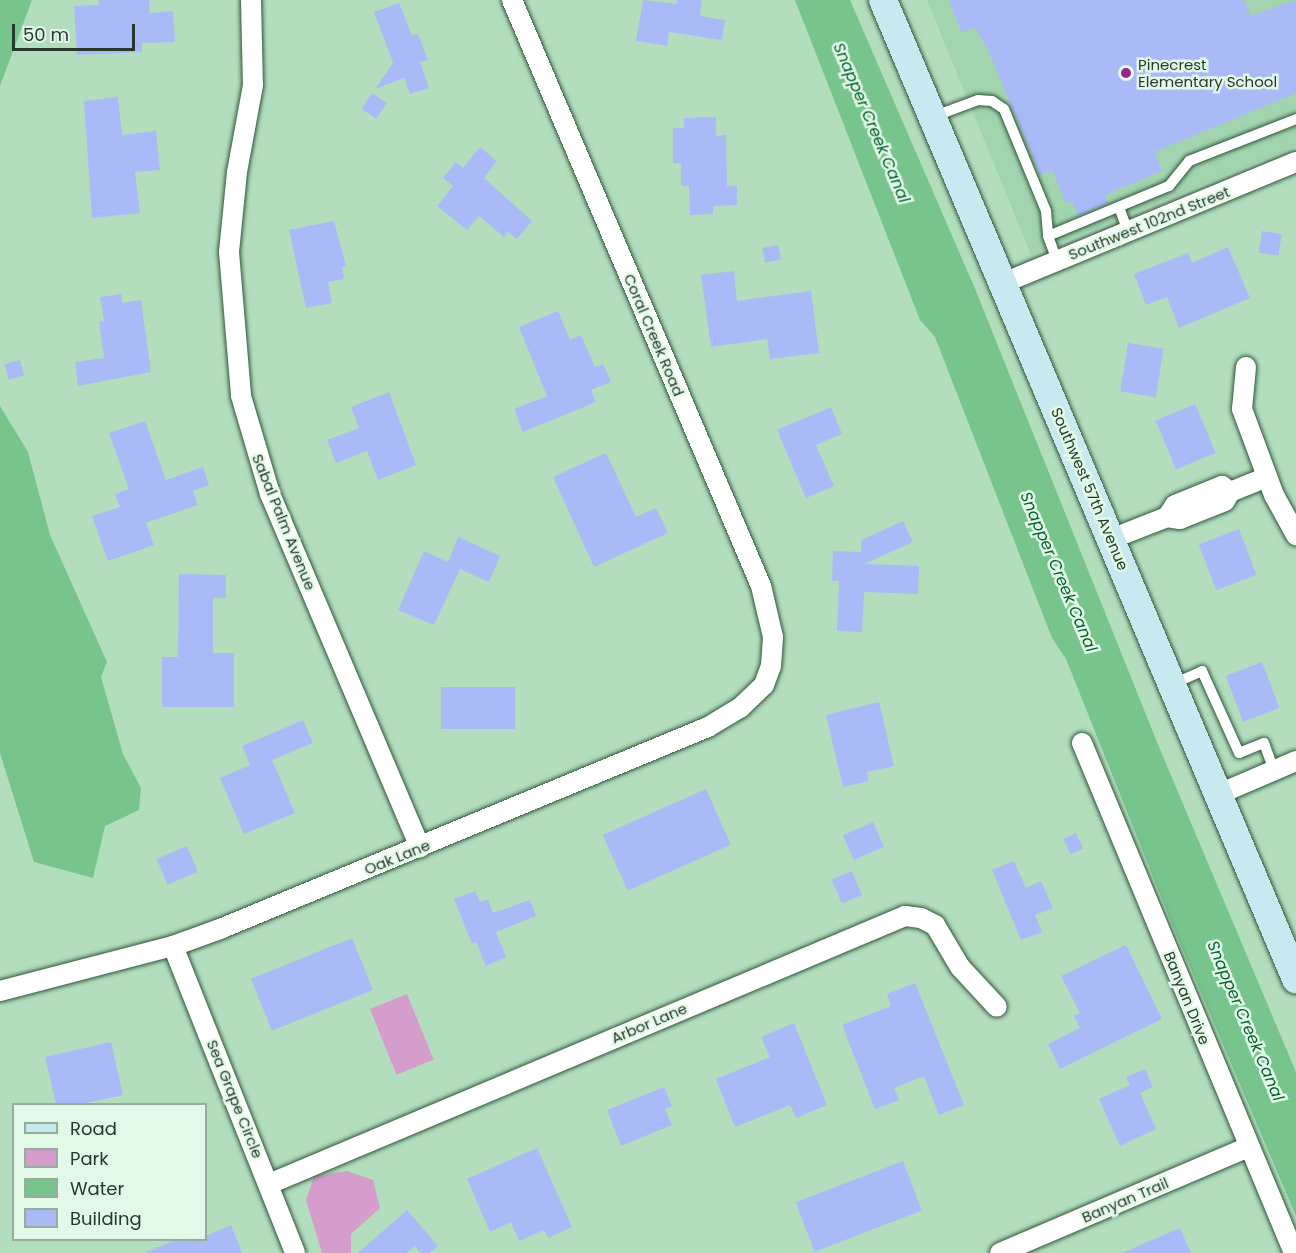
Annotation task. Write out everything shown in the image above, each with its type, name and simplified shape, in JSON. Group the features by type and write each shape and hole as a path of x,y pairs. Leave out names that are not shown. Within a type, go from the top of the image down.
{"main road":[{"name":"Southwest 57th Avenue","path":"883,0 1296,979"}],"street":[{"name":"Sabal Palm Avenue","path":"251,0 253,85 236,183 229,252 241,396 270,494 420,848"},
{"name":"Coral Creek Road","path":"512,0 761,586 773,637 769,675"},
{"name":"Southwest 102nd Street","path":"1001,284 1296,162"},
{"path":"1246,367 1242,409 1267,477 1296,535"},
{"path":"1111,538 1167,517 1180,519 1225,501 1230,492 1267,477"},
{"name":"Oak Lane","path":"0,991 173,946 420,848 708,727 754,696 769,675"},
{"name":"Banyan Drive","path":"1082,743 1294,1253"},
{"path":"1219,794 1296,761"},
{"name":"Arbor Lane","path":"269,1184 905,916 921,918 935,926 960,967 997,1006"},
{"name":"Sea Grape Circle","path":"173,946 295,1253"},
{"name":"Banyan Trail","path":"1000,1253 1249,1147"}],"lane":[{"path":"932,118 978,100 992,101 1004,109 1046,211 1048,236 1058,261"},
{"path":"1048,236 1173,183 1189,161 1296,119"},
{"path":"1119,207 1128,232"},
{"path":"1173,684 1202,671 1239,753 1264,743 1274,770"}],"shaded area":[{"name":"Pinecrest Elementary School","path":"927,0 1296,0 1296,146 1031,255"}],"green space":[{"path":"407,994 434,1060 397,1075 370,1009"},
{"path":"347,1171 373,1180 380,1208 351,1234 351,1253 322,1253 306,1200 314,1176"}],"water":[{"path":"0,0 32,0 0,86"},
{"name":"Snapper Creek Canal","path":"795,0 850,0 976,291 1159,747 1296,1072 1296,1216 1174,929 1066,659 1052,638 935,337 920,320"},
{"path":"0,406 28,452 50,535 107,662 101,677 123,754 141,788 139,810 105,826 93,878 34,862 0,753"}],"building":[{"path":"99,0 149,0 150,13 173,11 175,42 142,43 142,52 77,55 74,6 99,5"},
{"path":"643,0 677,4 677,0 702,0 700,16 725,20 722,40 669,32 667,46 636,41"},
{"name":"Pinecrest Elementary School","path":"949,0 1244,0 1251,16 1296,0 1296,93 1154,152 1162,171 1105,195 1108,203 1078,216 1072,201 1066,203 1052,170 1040,175 989,52 975,27 962,33"},
{"path":"399,3 412,36 418,34 428,60 420,62 429,88 410,94 404,78 375,89 393,63 374,12"},
{"path":"372,93 387,103 376,119 361,109"},
{"path":"118,97 122,135 156,131 160,170 135,172 140,213 92,218 84,101"},
{"path":"716,117 716,136 726,135 727,186 737,186 737,205 713,206 713,214 690,215 689,186 681,186 681,163 673,163 673,128 684,128 684,118"},
{"path":"480,147 497,161 484,178 532,221 517,239 508,232 504,237 479,216 467,230 437,206 453,186 443,178 456,162 463,168"},
{"path":"334,221 346,266 342,267 344,279 328,282 332,303 306,308 289,230"},
{"path":"1262,231 1282,234 1278,256 1259,253"},
{"path":"778,245 781,260 765,263 762,248"},
{"path":"1228,247 1250,298 1179,328 1167,297 1146,305 1134,274 1188,253 1192,263"},
{"path":"734,271 737,301 811,291 819,353 770,359 767,339 711,347 701,275"},
{"path":"121,294 122,303 141,300 151,372 78,386 75,362 104,358 99,322 104,321 100,297"},
{"path":"558,311 570,340 581,335 595,367 603,364 611,382 591,390 596,402 523,432 514,409 547,396 519,327"},
{"path":"1128,343 1164,349 1156,397 1120,391"},
{"path":"20,360 24,375 9,380 5,364"},
{"path":"389,392 416,465 378,480 367,451 336,463 327,440 359,428 351,407"},
{"path":"1195,404 1216,453 1176,470 1155,421"},
{"path":"831,407 842,434 816,445 834,486 806,498 777,430"},
{"path":"145,421 166,480 203,467 209,485 193,491 198,505 146,523 154,545 108,561 92,516 120,507 115,494 129,489 109,433"},
{"path":"606,453 636,517 656,508 668,533 594,567 553,477"},
{"path":"903,521 913,542 864,564 919,566 918,594 864,592 862,632 837,631 839,581 832,581 833,551 861,552 862,540"},
{"path":"1239,529 1257,575 1216,590 1199,544"},
{"path":"458,537 500,556 489,582 460,569 434,625 398,610 424,551 448,562"},
{"path":"179,574 226,575 226,598 213,598 213,653 234,653 234,707 162,707 162,657 178,657"},
{"path":"1262,662 1280,708 1243,722 1226,676"},
{"path":"441,687 515,687 515,729 441,729"},
{"path":"879,702 894,766 867,772 869,781 843,787 826,715"},
{"path":"303,720 313,743 272,760 295,813 244,834 220,778 250,765 242,746"},
{"path":"706,789 731,845 628,891 603,835"},
{"path":"873,822 884,847 854,860 843,835"},
{"path":"1076,833 1083,848 1070,854 1063,839"},
{"path":"187,846 198,872 168,885 157,859"},
{"path":"1014,861 1026,888 1041,881 1053,908 1035,915 1042,932 1021,940 992,870"},
{"path":"852,871 862,895 842,904 832,880"},
{"path":"475,891 480,902 488,899 493,913 530,900 536,916 496,932 506,957 486,966 476,942 472,944 454,899"},
{"path":"352,938 373,990 272,1031 251,979"},
{"path":"1126,945 1162,1019 1060,1069 1048,1044 1080,1028 1074,1016 1080,1013 1061,976"},
{"path":"915,983 964,1105 939,1115 924,1076 894,1088 899,1100 875,1109 842,1025 891,1006 887,994"},
{"path":"794,1023 827,1105 796,1118 790,1105 735,1127 716,1079 770,1057 761,1037"},
{"path":"111,1042 123,1095 87,1103 56,1103 45,1057"},
{"path":"1145,1069 1153,1087 1140,1093 1156,1129 1120,1146 1099,1099 1130,1085 1126,1077"},
{"path":"664,1087 672,1106 665,1109 672,1125 621,1146 607,1110"},
{"path":"537,1148 572,1227 548,1238 544,1230 519,1241 511,1222 490,1232 467,1179"},
{"path":"903,1161 922,1210 815,1252 796,1202"},
{"path":"407,1210 438,1246 430,1253 421,1253 415,1246 407,1253 358,1253"},
{"path":"231,1225 242,1253 145,1253 172,1241 207,1241 207,1236"},
{"path":"1180,1228 1191,1253 1122,1253"}],"place":[{"name":"Pinecrest Elementary School","path":"1126,73"}]}
